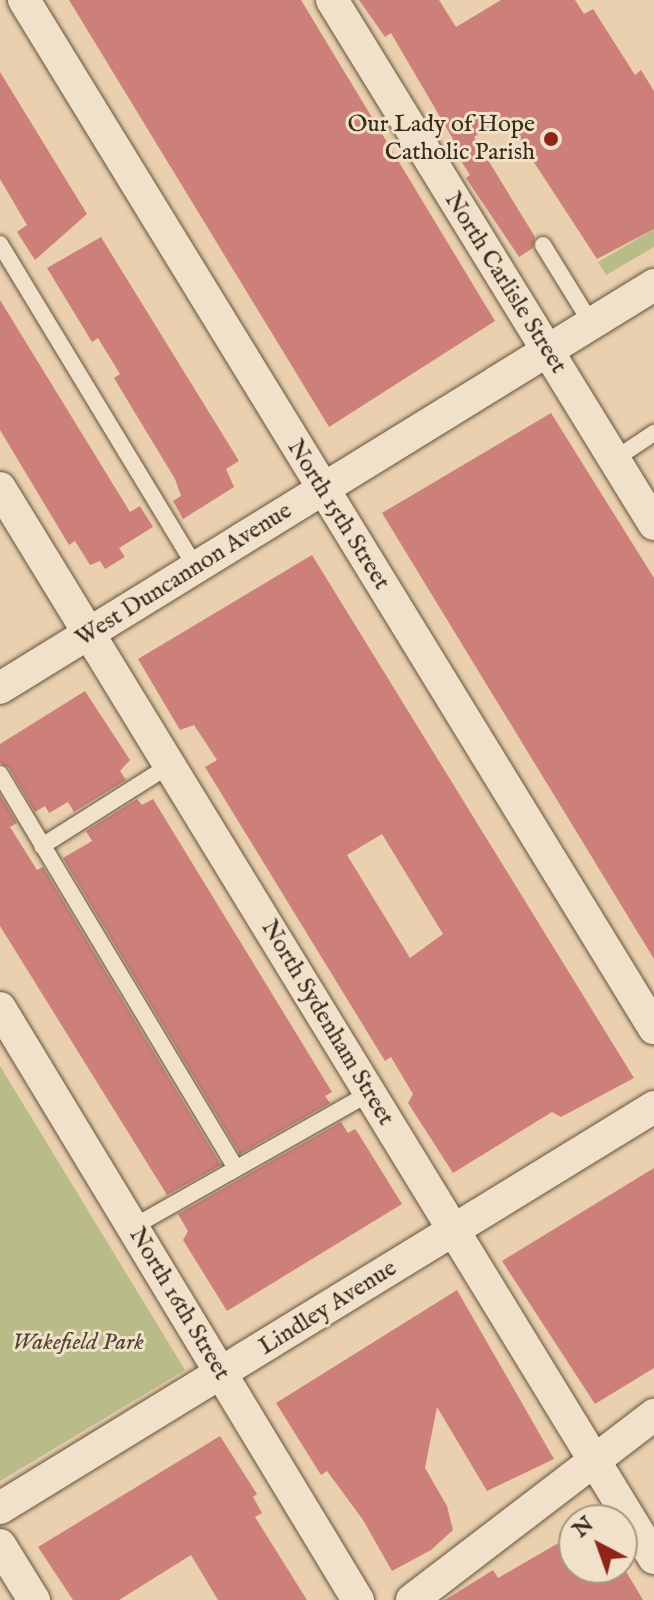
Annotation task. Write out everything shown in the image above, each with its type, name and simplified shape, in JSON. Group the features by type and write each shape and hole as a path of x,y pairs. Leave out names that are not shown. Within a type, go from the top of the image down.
{"street":[{"name":"North 15th Street","path":"24,0 654,1028"},
{"name":"North Carlisle Street","path":"332,0 654,524"},
{"name":"West Duncannon Avenue","path":"0,688 654,285"},
{"name":"North Sydenham Street","path":"0,488 654,1558"},
{"name":"North 16th Street","path":"0,1008 358,1600"},
{"name":"Lindley Avenue","path":"0,1508 654,1107"},
{"path":"412,1600 654,1415"},
{"path":"0,1545 34,1600"}],"lane":[{"path":"0,244 197,569"},
{"path":"543,245 591,323"},
{"path":"615,459 654,433"},
{"path":"42,846 170,765"},
{"path":"0,774 236,1168"},
{"path":"133,1227 370,1093"}],"green space":[{"path":"654,229 654,247 606,275 598,262"},
{"name":"Wakefield Park","path":"0,1066 185,1370 0,1481"}],"building":[{"path":"69,0 301,0 495,321 329,427"},
{"name":"Our Lady of Hope Catholic Parish","path":"359,0 439,0 456,27 501,0 575,0 584,14 593,9 635,75 641,70 654,91 654,229 597,259 505,118 474,137 535,237 533,248 519,257 466,178 470,175 449,142 453,139 391,33 385,37"},
{"path":"0,72 87,214 35,260 17,232 27,225 0,179"},
{"path":"101,237 239,461 226,469 234,487 183,519 173,501 181,496 175,479 114,378 120,374 98,338 92,342 47,268"},
{"path":"0,300 130,512 140,506 153,527 119,548 125,557 105,569 100,561 90,565 75,541 69,545 0,430"},
{"path":"551,413 654,578 654,959 382,513"},
{"path":"312,555 634,1078 561,1117 552,1112 453,1173 408,1103 413,1094 391,1057 385,1061 205,767 217,760 194,725 180,730 138,659","holes":["382,834 443,934 410,958 347,855"]},
{"path":"85,691 130,760 120,771 126,780 74,812 68,802 49,813 45,806 35,812 9,768 0,763 0,744"},
{"path":"0,795 17,823 10,827 37,870 43,867 221,1165 167,1195 0,926"},
{"path":"137,799 142,805 153,799 332,1092 325,1096 330,1103 240,1154 63,858 92,841 86,831"},
{"path":"341,1122 348,1133 355,1129 358,1133 402,1204 227,1311 183,1240 188,1231 178,1214"},
{"path":"654,1168 654,1368 595,1404 502,1261"},
{"path":"457,1290 554,1459 487,1491 437,1407 425,1468 447,1506 453,1530 431,1550 392,1571 363,1520 327,1471 321,1475 276,1403"},
{"path":"220,1436 257,1494 253,1497 262,1513 255,1517 307,1600 218,1600 191,1555 119,1600 73,1600 38,1547"},
{"path":"558,1543 558,1584 634,1584 643,1600 445,1600 493,1570 498,1578"}],"place":[{"name":"Our Lady of Hope Catholic Parish","path":"551,139"}]}
